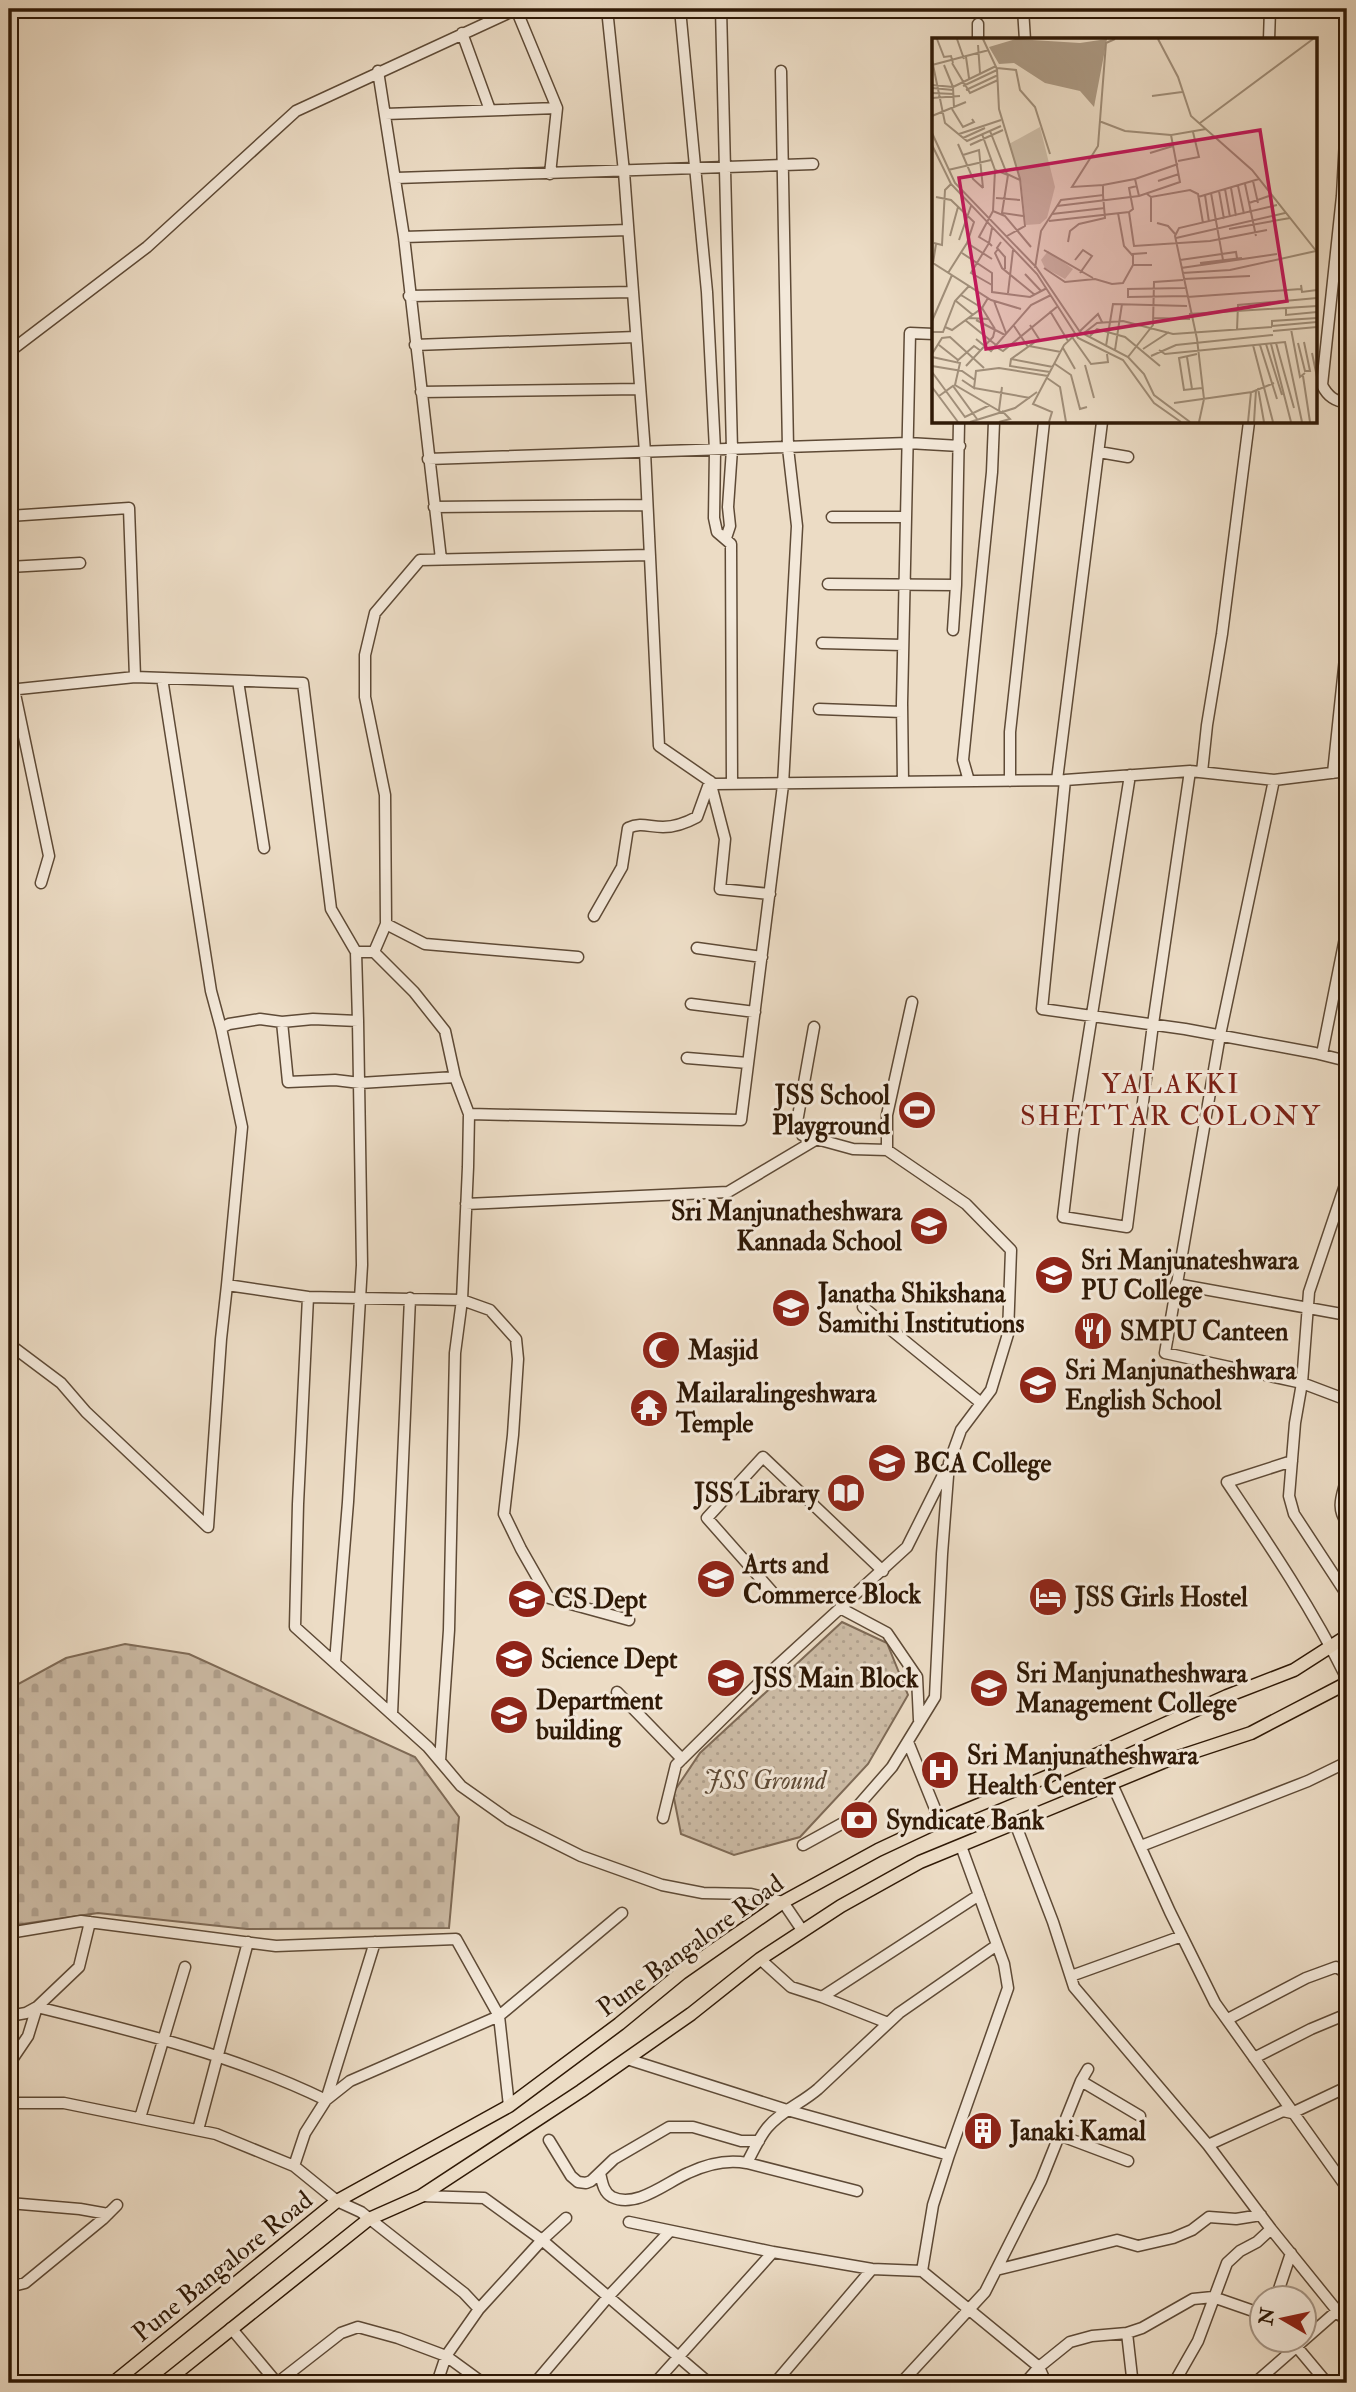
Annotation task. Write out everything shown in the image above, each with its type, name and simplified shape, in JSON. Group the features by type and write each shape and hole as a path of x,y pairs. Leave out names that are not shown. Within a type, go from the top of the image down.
{"main road":[{"name":"Pune Bangalore Road","path":"113,2383 337,2201 509,2106 619,2024 681,1973 783,1902 878,1850 940,1821 1051,1775 1227,1696 1294,1670 1340,1642"},
{"name":"Pune Bangalore Road","path":"164,2383 369,2219 421,2196 627,2059 691,2014 761,1959 841,1906 920,1862 1163,1762 1251,1732 1347,1681"}],"street":[{"path":"9,352 147,247 296,111 377,71 517,9 557,108 550,174"},
{"path":"607,9 624,172 645,452 659,746 714,784 1061,780 1190,771 1274,780 1347,771"},
{"path":"680,9 707,292 715,450 714,519 717,532 731,544 732,784"},
{"path":"720,9 732,449 728,507 730,526 726,538"},
{"path":"1023,9 1025,38"},
{"path":"1269,38 1270,9"},
{"path":"978,24 978,38"},
{"path":"462,33 490,110"},
{"path":"377,71 404,237 441,559"},
{"path":"469,1115 741,1120 783,785 797,526 788,448 781,71"},
{"path":"1347,102 1342,197 1322,385 1326,394 1336,401 1347,403"},
{"path":"385,114 557,108"},
{"path":"396,178 813,164"},
{"path":"404,237 628,230"},
{"path":"410,296 633,292"},
{"path":"903,782 903,645 910,333 932,334"},
{"path":"415,345 636,337"},
{"path":"421,392 640,389"},
{"path":"953,631 960,424"},
{"path":"969,781 963,760 992,472 994,424"},
{"path":"1010,780 1010,732 1044,424"},
{"path":"1102,424 1061,780 1042,1009 1220,1035 1347,1061"},
{"path":"1202,772 1250,424"},
{"path":"428,459 908,443 960,446"},
{"path":"1099,452 1128,457"},
{"path":"434,507 647,505"},
{"path":"9,516 130,508 135,677"},
{"path":"832,517 906,517"},
{"path":"374,952 386,924 385,795 365,697 365,655 375,612 420,560 649,555"},
{"path":"9,567 80,563"},
{"path":"828,584 956,585"},
{"path":"1333,773 1345,689 1347,639"},
{"path":"822,643 903,645"},
{"path":"41,883 48,856 12,690 135,677 303,683 331,909 356,952 362,1265 348,1502 335,1662"},
{"path":"9,1344 61,1383 86,1412 208,1527 220,1339 242,1127 211,991 162,678"},
{"path":"238,681 264,848"},
{"path":"819,709 902,712"},
{"path":"1130,775 1091,1018 1063,1217 1127,1227 1190,771"},
{"path":"1274,780 1220,1035 1165,1353 1303,1383 1347,1400"},
{"path":"710,781 726,839 720,889 770,894"},
{"path":"594,916 622,867 628,828 637,823 661,827 685,824 697,817 710,781"},
{"path":"386,924 425,944 578,957"},
{"path":"1322,1054 1347,928"},
{"path":"697,947 762,957"},
{"path":"356,952 374,952 414,992 445,1031 455,1077 469,1115 462,1300 455,1353 449,1630 440,1761"},
{"path":"887,1150 887,1115 912,1002"},
{"path":"691,1004 755,1012"},
{"path":"221,1028 260,1019 282,1022 313,1018 358,1021"},
{"path":"282,1022 288,1083 335,1080 360,1083 455,1077"},
{"path":"663,1818 676,1765 766,1676 907,1548 949,1463 961,1430 991,1390 1008,1334 1011,1250 966,1204 887,1150 853,1149 802,1135 797,1122 814,1027"},
{"path":"687,1058 748,1063"},
{"path":"466,1205 728,1192 817,1139"},
{"path":"1347,1179 1308,1292 1303,1383 1295,1423 1289,1496 1294,1514 1347,1595"},
{"path":"227,1284 308,1297 462,1300 491,1310 516,1339 519,1359 504,1514 549,1598 629,1620"},
{"path":"1176,1284 1347,1315"},
{"path":"308,1297 295,1627 429,1747 461,1786 509,1820 581,1856 662,1885 703,1893 751,1894 783,1902 802,1930"},
{"path":"392,1714 410,1298"},
{"path":"863,1307 981,1403"},
{"path":"775,1595 706,1518 763,1457 883,1571"},
{"path":"1292,1461 1227,1482 1294,1583 1340,1642 1347,1659"},
{"path":"803,1845 843,1823 892,1768 935,1697 949,1463"},
{"path":"1347,1476 1340,1506 1340,1513 1347,1523"},
{"path":"842,1609 887,1633 917,1677 920,1722"},
{"path":"1340,1642 1347,1681"},
{"path":"617,1692 682,1759"},
{"path":"908,1742 940,1821"},
{"path":"1141,1846 1264,1799 1347,1762"},
{"path":"1112,1784 1215,2003 1292,2113 1346,2184"},
{"path":"1015,1823 1053,1922 1074,1987 1208,2145 1347,2321"},
{"path":"922,2271 933,2205 948,2155 1008,1988 997,1945 961,1846"},
{"path":"822,1997 979,1895"},
{"path":"326,2100 350,2081 499,2016 622,1913"},
{"path":"9,1933 81,1921 276,1946 456,1939 499,2016 509,2106"},
{"path":"9,2017 37,2007 79,1967 90,1922"},
{"path":"1071,1976 1182,1936"},
{"path":"198,2130 248,1942"},
{"path":"294,2166 305,2133 326,2100 375,1942"},
{"path":"747,2163 768,2128 788,2109 804,2101 818,2089 899,2013 997,1945"},
{"path":"761,1959 791,1987 888,2023"},
{"path":"140,2118 185,1967"},
{"path":"1228,2020 1306,1978 1336,1967 1343,1970 1347,1978"},
{"path":"37,2007 163,2040 285,2080 326,2100"},
{"path":"9,2064 28,2036 37,2007"},
{"path":"1254,2059 1311,2029 1347,2014"},
{"path":"627,2059 948,2155"},
{"path":"901,2383 985,2292 1041,2181 1088,2069"},
{"path":"1081,2081 1140,2116"},
{"path":"1208,2145 1283,2111 1292,2113 1347,2087"},
{"path":"9,2103 64,2103 198,2130 216,2134 294,2166 337,2201 361,2212 464,2293 479,2309"},
{"path":"549,2140 571,2176 578,2182 591,2181 614,2159 677,2125 741,2141 759,2141"},
{"path":"1059,2135 1128,2161"},
{"path":"600,2173 605,2190 611,2196 624,2200 648,2194 689,2172 724,2161 747,2163 857,2191"},
{"path":"421,2196 484,2198 542,2241 709,2383"},
{"path":"9,2203 108,2214"},
{"path":"9,2287 25,2283 117,2205"},
{"path":"996,2270 1117,2240 1138,2246 1173,2238 1192,2230 1209,2217 1236,2219 1261,2215"},
{"path":"437,2383 446,2356 479,2309 566,2218"},
{"path":"629,2222 773,2252 872,2269 922,2271 1039,2367 1046,2383"},
{"path":"1174,2383 1198,2341 1227,2263 1272,2229"},
{"path":"535,2383 608,2297 670,2231"},
{"path":"655,2383 773,2252"},
{"path":"1281,2284 1291,2253"},
{"path":"775,2383 872,2269"},
{"path":"1025,2383 1039,2367 1070,2342 1142,2328 1194,2299 1213,2297 1248,2310"},
{"path":"1318,2325 1337,2311"},
{"path":"231,2328 277,2383 341,2333 358,2327 446,2356 483,2383"},
{"path":"1127,2333 1132,2377 1130,2383"},
{"path":"1255,2383 1283,2354"},
{"path":"1303,2354 1327,2383"},
{"path":"1342,2383 1347,2379"}],"green space":[{"name":"JSS Ground","path":"842,1622 887,1643 908,1695 868,1764 800,1837 734,1855 681,1834 673,1793 700,1753"},
{"path":"125,1644 189,1654 415,1757 459,1817 449,1928 247,1929 98,1913 9,1926 9,1689 66,1658"}],"place":[{"name":"JSS School Playground","path":"917,1110"},
{"name":"Sri Manjunatheshwara Kannada School","path":"929,1226"},
{"name":"Sri Manjunateshwara PU College","path":"1054,1275"},
{"name":"Janatha Shikshana Samithi Institutions","path":"791,1308"},
{"name":"SMPU Canteen","path":"1093,1331"},
{"name":"Masjid","path":"661,1350"},
{"name":"Sri Manjunatheshwara English School","path":"1038,1385"},
{"name":"Mailaralingeshwara Temple","path":"649,1408"},
{"name":"BCA College","path":"887,1463"},
{"name":"JSS Library","path":"846,1493"},
{"name":"Arts and Commerce Block","path":"716,1579"},
{"name":"JSS Girls Hostel","path":"1048,1597"},
{"name":"CS Dept","path":"527,1599"},
{"name":"Science Dept","path":"514,1659"},
{"name":"JSS Main Block","path":"726,1678"},
{"name":"Sri Manjunatheshwara Management College","path":"989,1688"},
{"name":"Department building","path":"509,1715"},
{"name":"Sri Manjunatheshwara Health Center","path":"940,1770"},
{"name":"Syndicate Bank","path":"859,1820"},
{"name":"Janaki Kamal","path":"983,2131"}],"district":[{"name":"YALAKKI SHETTAR COLONY","path":"1171,1099"}]}
